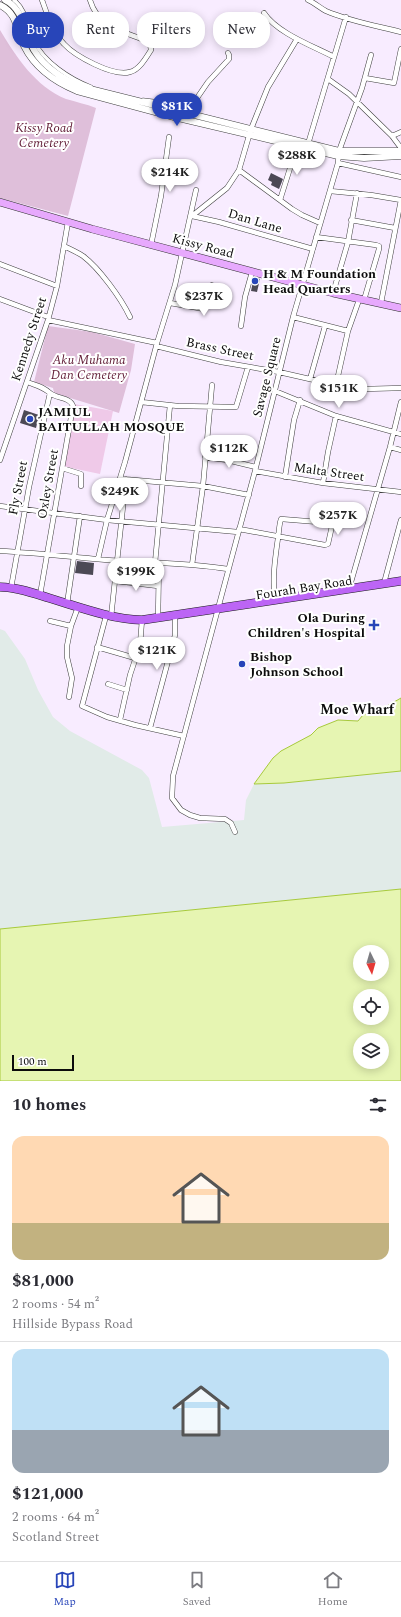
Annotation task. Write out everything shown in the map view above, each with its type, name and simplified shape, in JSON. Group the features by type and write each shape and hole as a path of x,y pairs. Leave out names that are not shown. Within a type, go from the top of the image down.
{"main road":[{"name":"Kissy Road","path":"0,202 252,272 361,300 401,308"},
{"name":"Fourah Bay Road","path":"241,608 275,600 290,600 401,581"},
{"name":"Fourah Bay Road","path":"0,587 40,595 109,616 142,620 241,608 401,584"}],"street":[{"path":"5,0 16,8 30,43 42,61 52,71 73,83 96,91 187,112 297,146 364,158 401,156"},
{"path":"14,0 19,4 24,13 34,42 51,63 76,81 93,88 130,97 167,104 192,106"},
{"path":"42,0 57,35 72,51 86,60 108,69 129,73 135,70 151,50 150,44 147,41 107,24 100,19 93,11 90,0"},
{"path":"308,0 320,5 325,10 346,18 401,32"},
{"path":"0,5 7,8 15,19 29,55 40,69 56,81 77,91 183,119 250,131 308,144 338,154 401,149"},
{"path":"308,144 346,18"},
{"path":"270,21 297,39 334,57"},
{"path":"191,216 227,188 239,170 250,131 270,82 297,39"},
{"path":"365,78 394,83 401,49"},
{"path":"183,119 208,82 229,59 228,53"},
{"path":"338,154 357,103 370,55"},
{"path":"328,80 349,94 392,136 401,149"},
{"path":"392,136 401,132"},
{"path":"151,245 161,196 169,137"},
{"path":"280,200 297,146"},
{"name":"Savage Square","path":"235,832 231,823 225,820 200,818 181,810 175,803 172,792 174,776 215,611 256,469 293,317 338,163 338,154"},
{"path":"338,163 401,177"},
{"path":"239,170 302,215 320,223"},
{"path":"98,559 107,520 180,268 196,190"},
{"path":"330,191 357,193 401,200 381,303"},
{"path":"333,293 348,242 357,193"},
{"name":"Dan Lane","path":"191,216 219,222 313,249"},
{"path":"351,220 395,228"},
{"name":"Kennedy Street","path":"0,460 48,318 57,286 68,222"},
{"path":"316,237 348,242 376,244 379,249 348,331 336,385"},
{"path":"64,246 84,257 93,265 117,295 130,317"},
{"path":"0,264 57,286"},
{"path":"241,326 245,297 252,272"},
{"path":"170,303 204,309 212,285"},
{"name":"Brass Street","path":"0,299 48,318 248,367 279,372 336,385 365,389 401,388"},
{"path":"293,317 348,331"},
{"path":"310,379 325,326"},
{"path":"141,402 170,405 236,407 248,367"},
{"name":"Oxley Street","path":"27,382 47,389 50,393 69,400 73,406 40,595"},
{"path":"192,565 202,486 212,385"},
{"path":"274,391 300,400 336,416 401,434"},
{"name":"Fly Street","path":"10,588 50,393"},
{"path":"285,477 294,420 300,400"},
{"path":"348,589 378,490 401,402"},
{"path":"158,619 158,524 170,405"},
{"path":"323,483 336,416"},
{"path":"390,447 401,450"},
{"name":"Malta Street","path":"205,457 227,460 285,477 401,492"},
{"path":"62,468 82,474 81,486"},
{"path":"119,479 202,486 249,495"},
{"path":"126,479 116,581 109,616 97,647 82,706 88,710 120,720 184,736"},
{"path":"0,506 107,520 238,531 278,536 327,545 332,526 328,522 281,519 278,536 273,570 275,600"},
{"path":"67,604 80,516"},
{"path":"384,583 401,520"},
{"path":"0,551 228,569"},
{"path":"116,581 158,586"},
{"path":"69,697 72,678 66,657 71,626 78,607"},
{"path":"150,728 175,635 175,616"},
{"path":"120,720 135,658 140,645 142,620"},
{"path":"50,621 71,626"},
{"path":"97,647 135,658"},
{"path":"108,684 127,690"}],"shaded area":[{"path":"74,404 113,411 100,474 62,466"},
{"path":"0,629 5,631 25,659 38,690 53,717 70,731 142,770 149,778 162,827 244,820 246,800 254,784 284,783 401,771 401,889 0,929"},
{"path":"401,698 401,771 284,783 254,784 273,758 281,751 311,735 318,728 338,720 358,721 363,715 380,710"},
{"path":"401,889 401,1081 0,1081 0,929"}],"green space":[{"name":"Kissy Road Cemetery","path":"0,30 20,61 45,87 66,99 96,108 68,216 0,198"},
{"name":"Aku Muhama Dan Cemetery","path":"48,326 92,332 135,344 131,370 119,413 54,393 53,388 34,382"}],"building":[{"path":"271,173 283,179 279,189 271,185 272,182 268,180"},
{"name":"H & M Foundation Head Quarters","path":"254,277 260,279 257,292 251,291"},
{"name":"JAMIUL BAITULLAH MOSQUE","path":"24,410 39,415 36,428 20,423"},
{"path":"77,561 94,563 93,575 75,573"}],"place":[{"name":"H & M Foundation Head Quarters","path":"255,281"},
{"name":"JAMIUL BAITULLAH MOSQUE","path":"30,419"},
{"name":"Ola During Children's Hospital","path":"374,625"},
{"name":"Bishop Johnson School","path":"242,664"}],"district":[{"name":"Moe Wharf","path":"357,709"}]}
